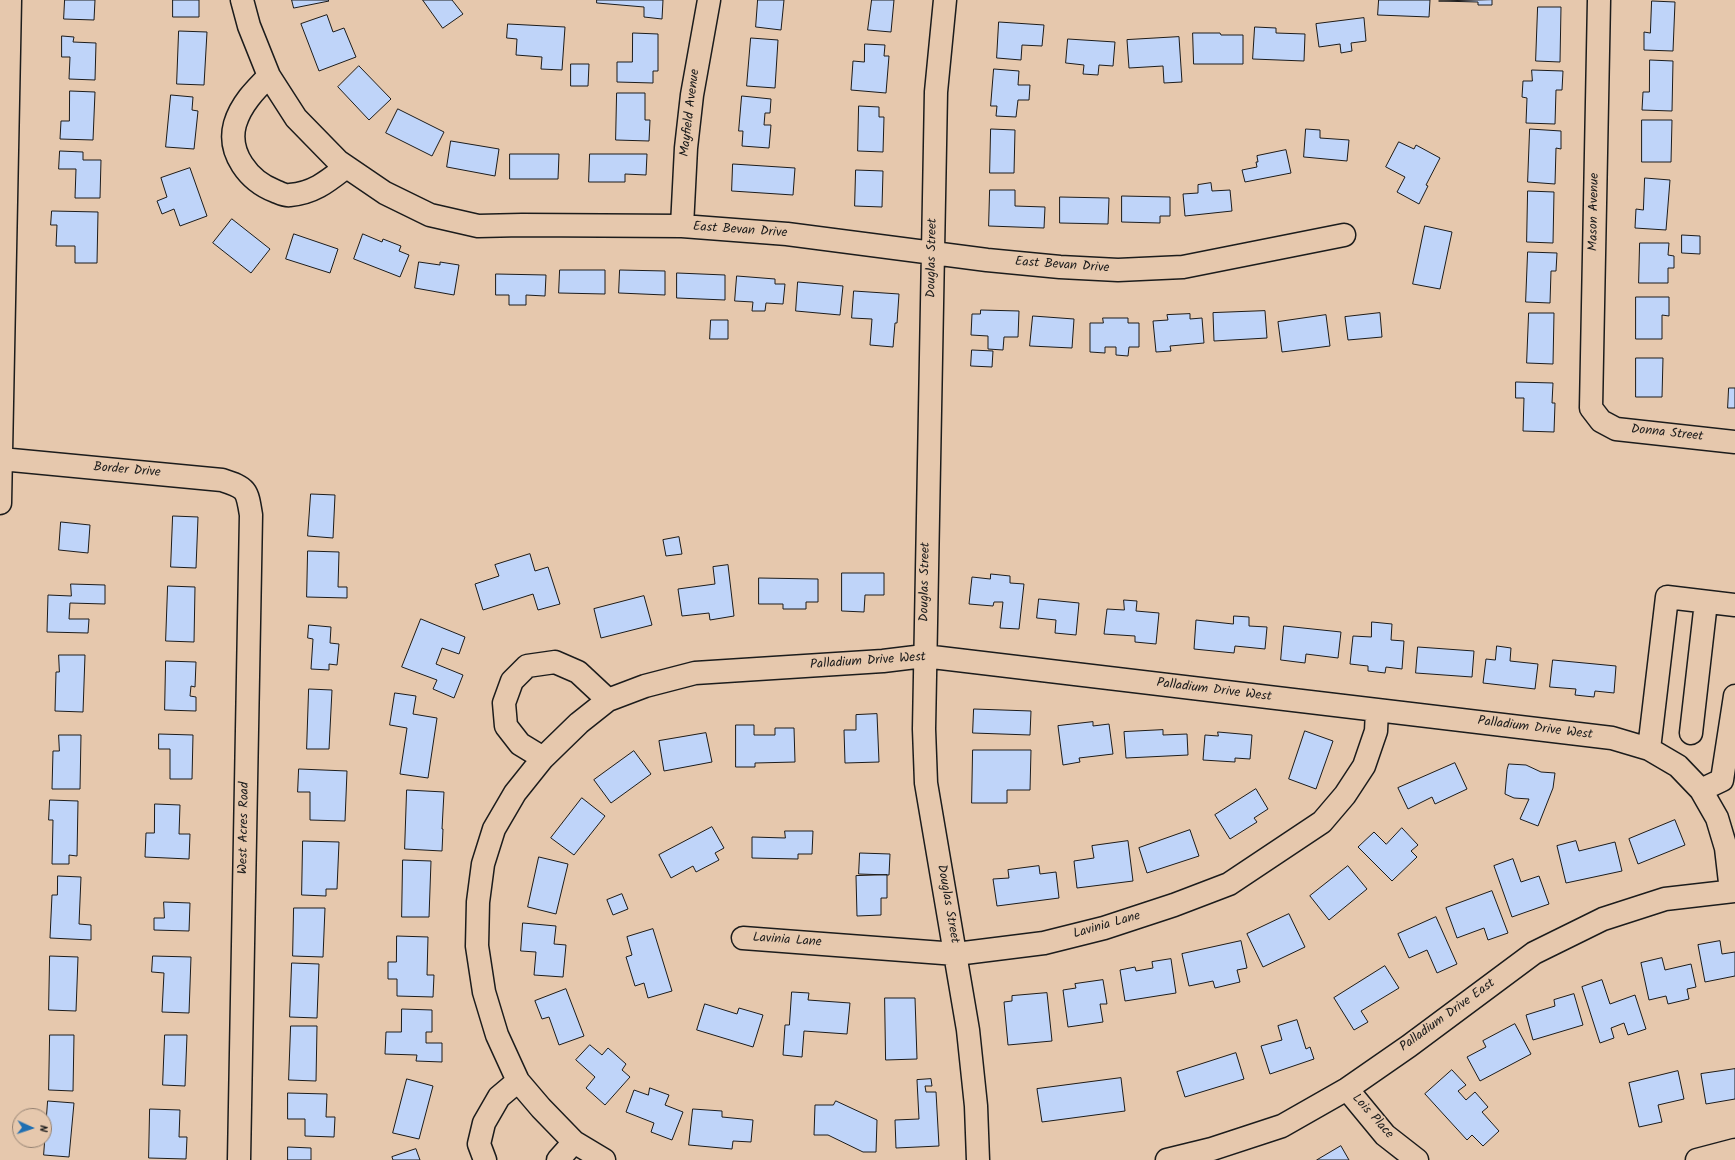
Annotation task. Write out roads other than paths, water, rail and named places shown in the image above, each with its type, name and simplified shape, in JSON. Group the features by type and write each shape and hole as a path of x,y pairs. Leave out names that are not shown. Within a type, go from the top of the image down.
{"street":[{"path":"0,503 3,208 10,0"},
{"name":"East Bevan Drive","path":"242,0 248,26 268,76 296,118 338,161 385,193 430,215 478,226 682,226 846,240 933,254 1060,267 1118,270 1183,267 1344,235"},
{"name":"Mayfield Avenue","path":"682,226 686,148 692,95 709,0"},
{"name":"Douglas Street","path":"945,0 936,92 924,656 924,728 926,783 968,1030 978,1160"},
{"name":"Mason Avenue","path":"1599,0 1591,408 1601,421"},
{"path":"268,76 246,101 235,124 234,140 237,153 243,167 256,181 266,188 288,196 314,190 346,167"},
{"name":"Donna Street","path":"1601,421 1616,429 1735,442"},
{"name":"Border Drive","path":"1,460 222,480 240,485 248,496"},
{"name":"West Acres Road","path":"239,1160 251,515 248,496"},
{"path":"1649,749 1667,597 1735,605"},
{"path":"1691,733 1706,602"},
{"name":"Palladium Drive West","path":"518,1080 497,1035 484,992 477,946 478,902 483,864 494,829 515,794 543,758 579,723 608,700 645,686 695,673 883,661 924,656 1612,738 1649,749 1678,766 1701,790 1717,818 1727,822 1726,848 1733,891"},
{"path":"543,758 520,744 506,726 504,703 512,680 527,666 555,662 578,672 608,700"},
{"path":"1701,790 1722,780 1734,704"},
{"name":"Lavinia Lane","path":"742,938 956,954 1044,943 1104,928 1174,905 1229,884 1322,822 1345,795 1364,766 1376,731 1377,710"},
{"name":"Palladium Drive East","path":"1167,1160 1212,1148 1282,1126 1347,1089 1409,1046 1534,952 1603,919 1665,900 1733,891"},
{"path":"485,1160 479,1144 484,1123 499,1097 518,1080 541,1108 574,1142 604,1160"},
{"name":"Lois Place","path":"1347,1089 1385,1135 1417,1160"},
{"path":"558,1160 574,1142"},
{"path":"1697,1160 1735,1150"}]}
